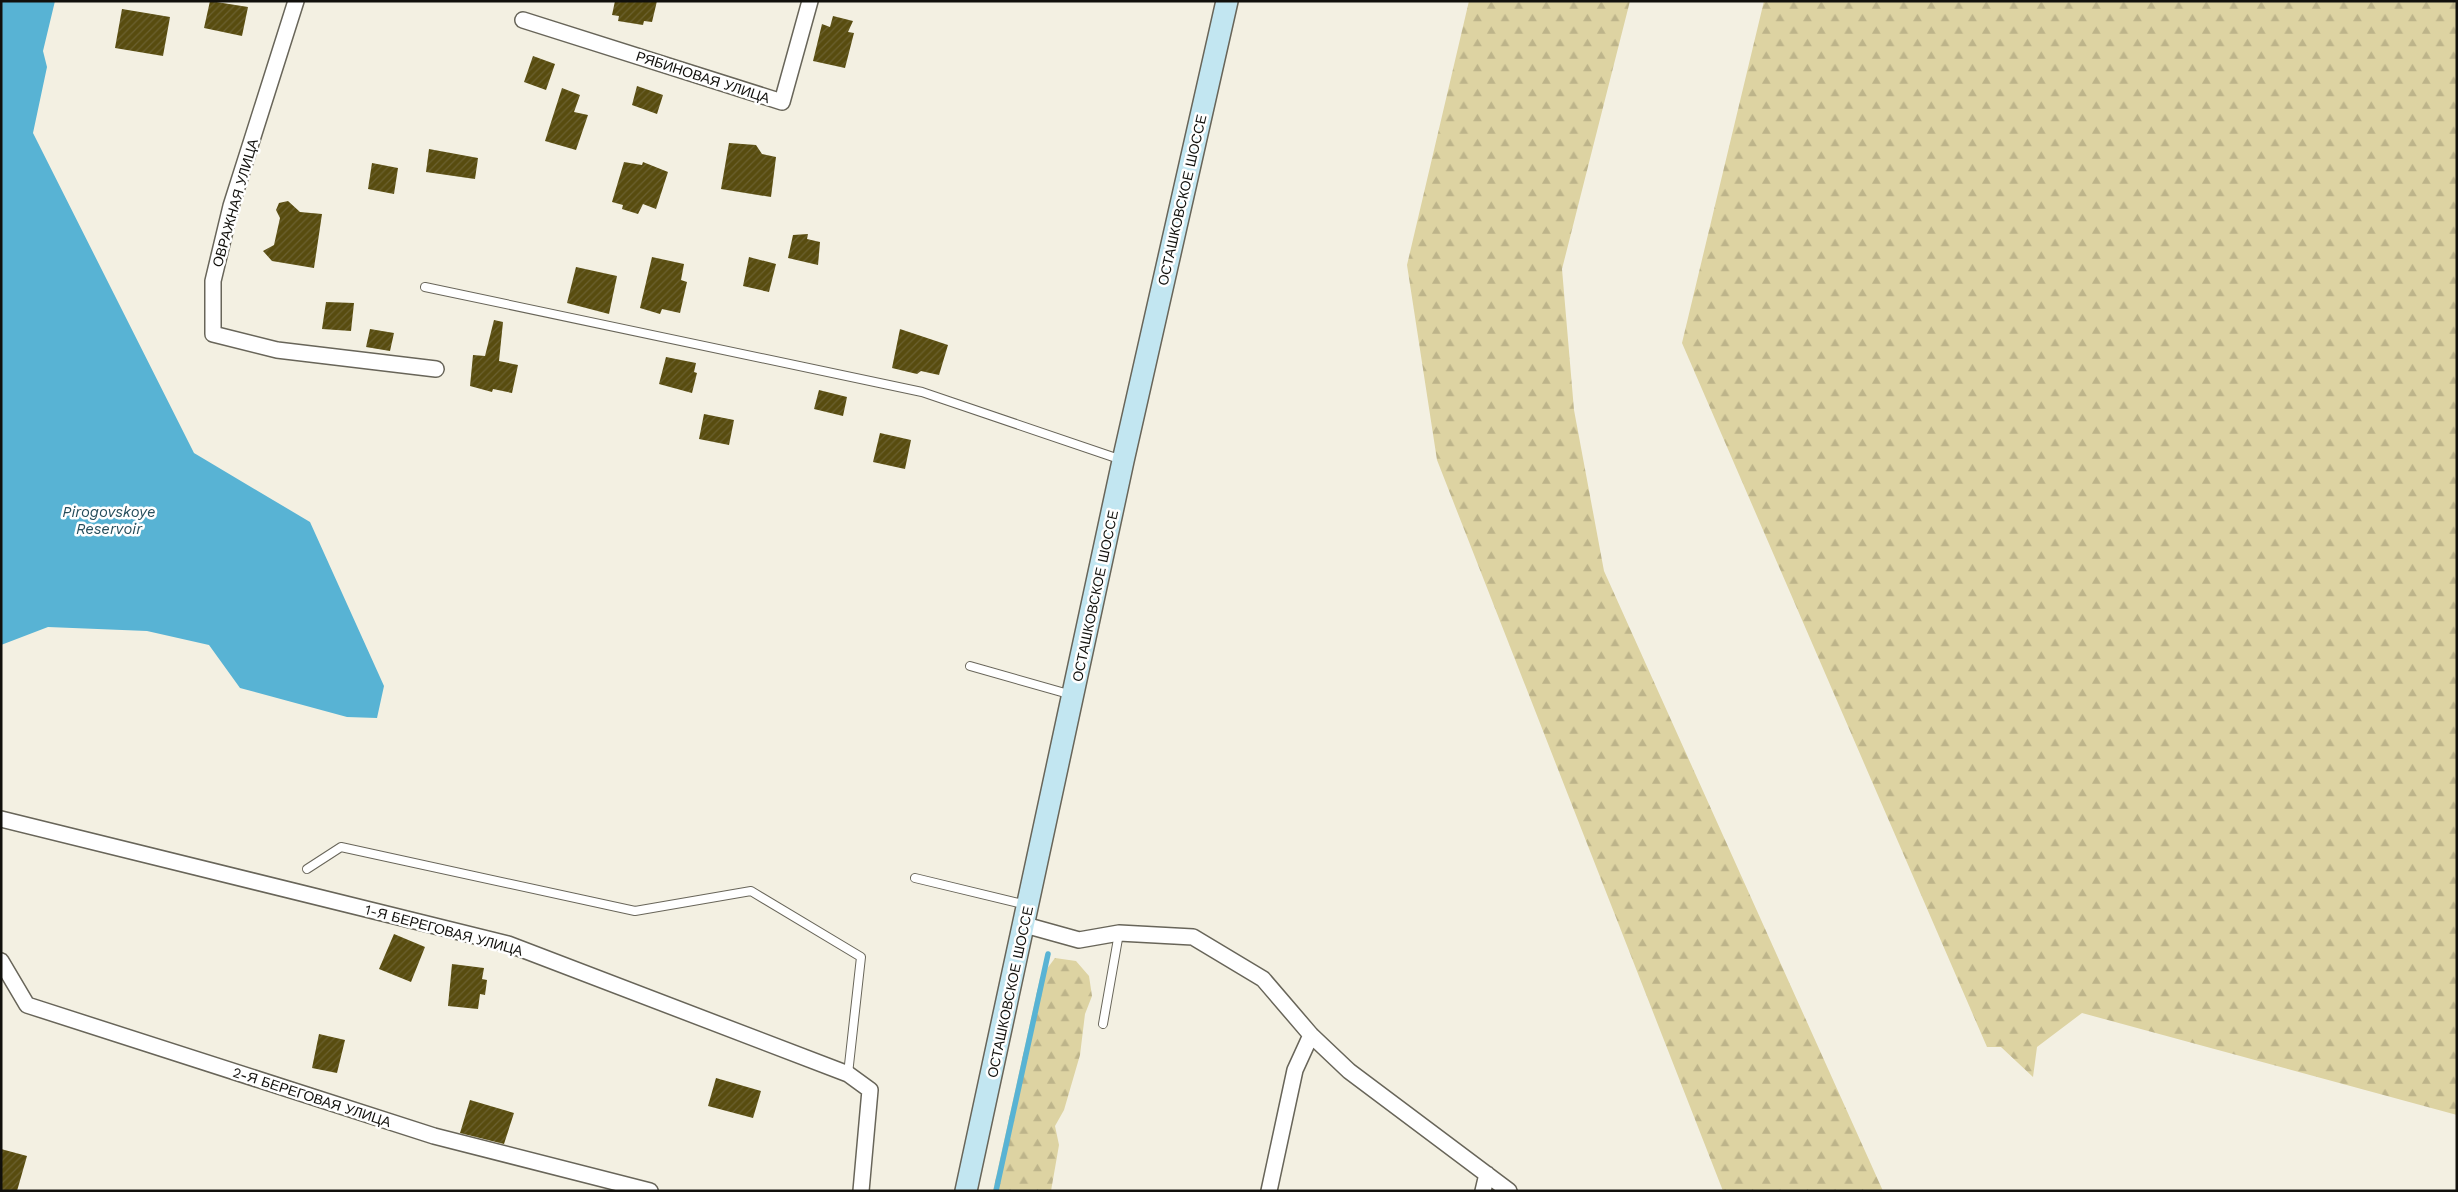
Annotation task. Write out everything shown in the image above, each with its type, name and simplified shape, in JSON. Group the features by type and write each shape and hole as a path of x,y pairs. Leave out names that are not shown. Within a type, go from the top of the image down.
{"main road":[{"name":"ОСТАШКОВСКОЕ ШОССЕ","path":"966,1191 1124,461 1227,1"}],"street":[{"name":"ОВРАЖНАЯ УЛИЦА","path":"296,1 231,206 213,281 213,334 277,350 436,369"},
{"name":"РЯБИНОВАЯ УЛИЦА","path":"523,20 782,102 810,1"},
{"name":"1-Я БЕРЕГОВАЯ УЛИЦА","path":"1,820 508,944 848,1074 870,1090 861,1191"},
{"path":"1027,915 1080,940 1119,933 1194,937 1263,979 1311,1035 1349,1071 1509,1191"},
{"name":"2-Я БЕРЕГОВАЯ УЛИЦА","path":"1,961 28,1005 434,1136 650,1191"},
{"path":"1269,1191 1295,1070 1311,1035"},
{"path":"1483,1191 1487,1174"}],"lane":[{"path":"425,287 922,392 1124,461"},
{"path":"970,666 1074,695"},
{"path":"307,869 341,847 635,911 751,892 861,957 848,1074"},
{"path":"916,878 1027,915"},
{"path":"1103,1024 1119,933"}],"green space":[{"path":"1469,1 1630,1 1562,269 1574,410 1604,571 1883,1191 1723,1191 1437,460 1407,265"},
{"path":"1764,1 2457,1 2457,1115 2082,1013 2037,1047 2033,1077 2001,1047 1987,1047 1682,343"},
{"path":"1055,958 1076,961 1089,976 1092,996 1085,1014 1080,1055 1064,1110 1055,1126 1059,1145 1051,1191 993,1191 1040,978"}],"water":[{"name":"Pirogovskoye Reservoir","path":"1,1 55,1 43,51 47,67 33,133 194,453 310,522 384,686 377,718 347,717 240,688 209,645 147,631 48,627 1,645"}],"building":[{"path":"210,1 248,7 242,36 204,28"},
{"path":"615,1 657,1 652,22 644,21 643,25 618,21 619,16 612,15"},
{"path":"122,9 170,17 163,56 115,48"},
{"path":"833,16 853,21 848,32 854,33 845,68 813,61 822,24 830,27"},
{"path":"533,56 555,64 546,90 524,82"},
{"path":"637,86 663,95 657,114 632,105"},
{"path":"562,88 580,95 574,112 588,115 576,150 545,141"},
{"path":"729,143 756,145 762,154 776,157 771,197 721,189"},
{"path":"429,149 478,158 475,179 426,172"},
{"path":"624,162 642,165 643,162 668,172 656,209 643,204 638,214 622,209 623,205 612,202"},
{"path":"372,163 398,168 394,194 368,189"},
{"path":"288,201 300,212 322,214 314,268 272,261 263,251 274,245 280,218 276,210 279,203"},
{"path":"808,234 807,239 820,242 818,265 788,258 793,235"},
{"path":"652,257 684,264 681,280 687,282 680,313 662,309 660,314 640,308"},
{"path":"749,257 776,264 769,292 743,286"},
{"path":"576,267 617,276 609,314 567,303"},
{"path":"326,302 354,303 351,331 322,329"},
{"path":"494,320 503,322 499,361 518,365 512,393 493,389 492,392 470,386 473,355 485,356"},
{"path":"370,329 394,333 390,351 366,347"},
{"path":"900,329 948,345 939,375 921,371 917,374 892,368"},
{"path":"666,357 696,363 694,372 697,373 692,393 659,384"},
{"path":"819,390 847,397 843,416 814,409"},
{"path":"704,414 734,420 729,445 699,439"},
{"path":"880,433 911,440 905,469 873,462"},
{"path":"394,934 425,947 411,982 379,969"},
{"path":"452,964 484,968 482,979 487,980 485,995 480,994 478,1009 448,1006"},
{"path":"319,1034 345,1040 337,1073 312,1068"},
{"path":"716,1078 761,1091 753,1118 708,1106"},
{"path":"470,1100 514,1113 504,1144 460,1133"},
{"path":"1,1149 27,1156 17,1191 1,1191"}],"waterway":[{"path":"996,1191 1048,954"}]}
